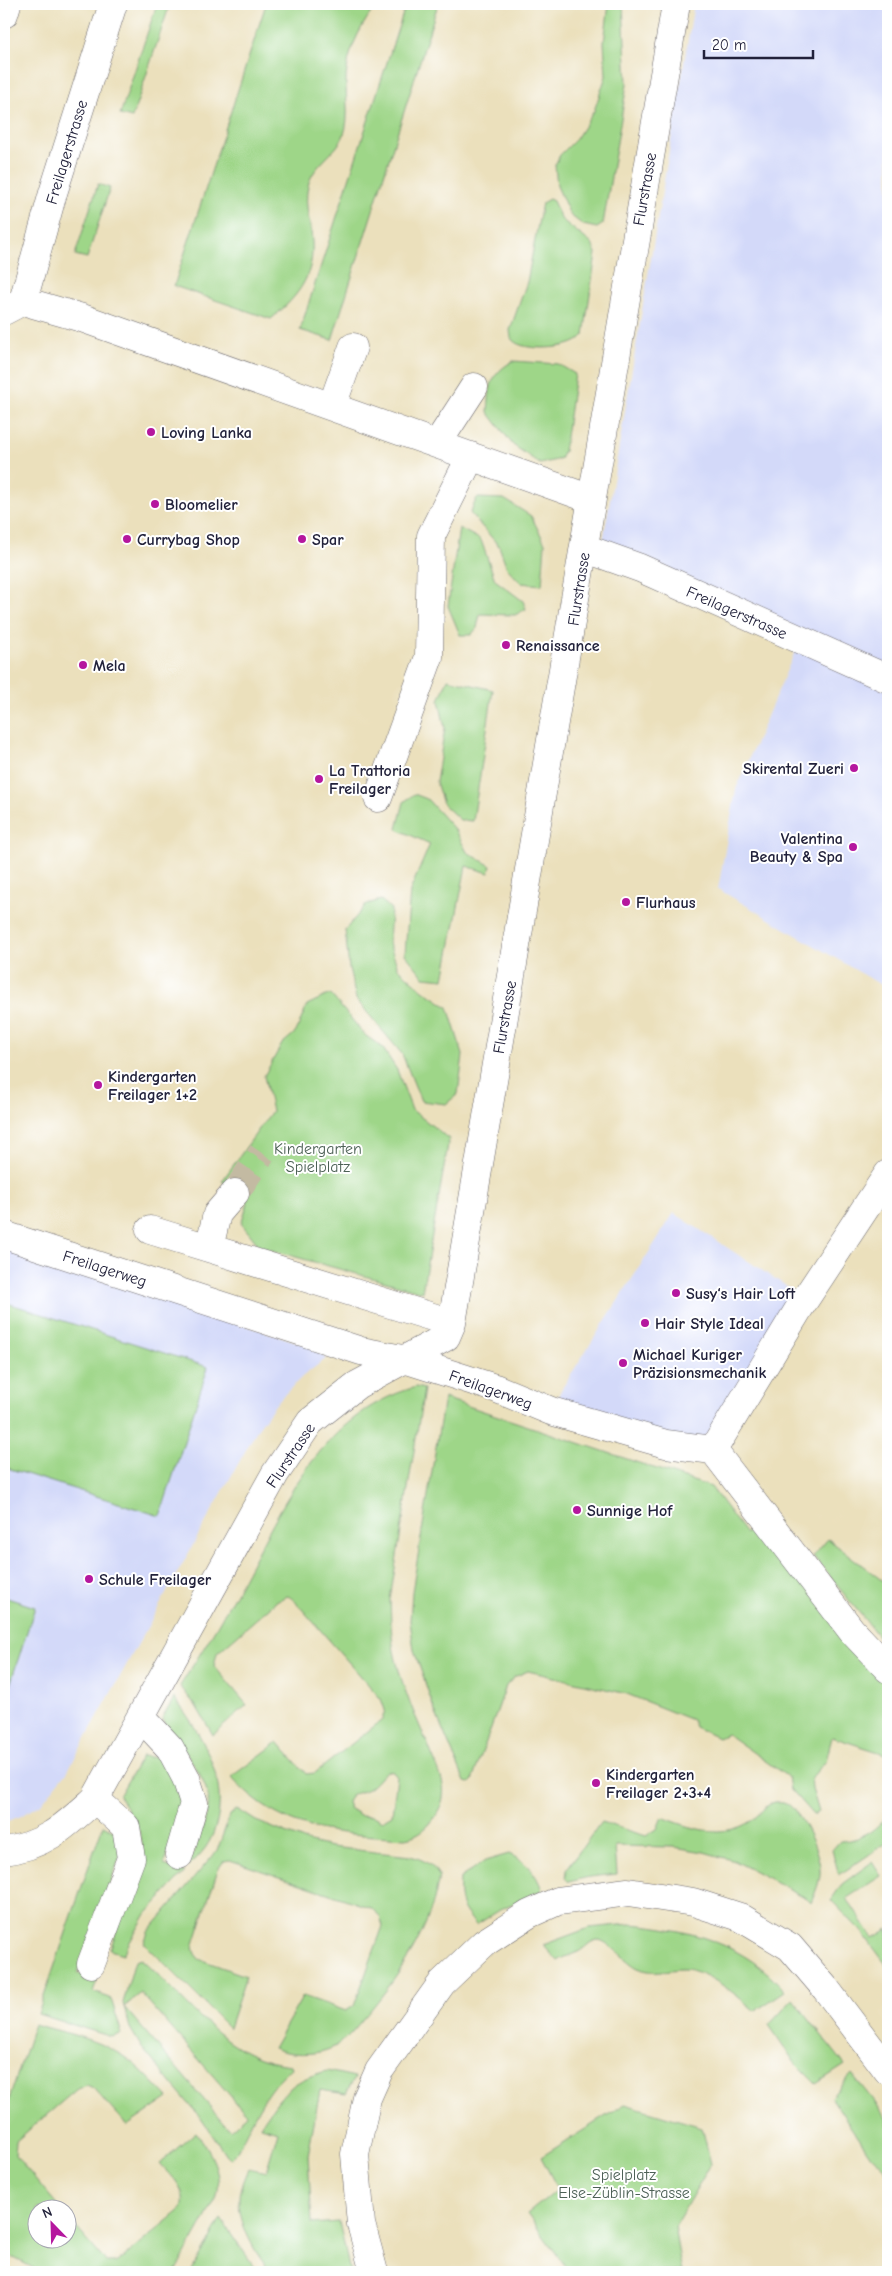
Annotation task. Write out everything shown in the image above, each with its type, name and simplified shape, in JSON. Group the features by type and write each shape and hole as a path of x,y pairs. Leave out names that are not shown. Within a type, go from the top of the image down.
{"street":[{"path":"4,14 7,4"},
{"name":"Freilagerstrasse","path":"113,4 53,193 13,306 82,318 591,500"},
{"name":"Flurstrasse","path":"4,1851 18,1850 51,1837 95,1799 275,1474 310,1422 357,1385 407,1360 446,1337 452,1323 676,4"},
{"path":"320,402 353,347"},
{"path":"438,444 474,387"},
{"path":"378,798 429,656 431,536 471,456"},
{"name":"Freilagerstrasse","path":"584,548 640,568 888,679"},
{"path":"888,1174 800,1307 713,1450 852,1631 888,1669"},
{"path":"209,1248 218,1214 235,1192"},
{"path":"150,1230 452,1323"},
{"name":"Freilagerweg","path":"4,1235 361,1351 407,1360 495,1388 551,1411 666,1444 713,1450"},
{"path":"141,1716 170,1748 186,1778 194,1802 179,1856"},
{"path":"91,1964 131,1858 126,1827 95,1799"},
{"path":"374,2272 361,2224 356,2154 367,2098 379,2071 442,1983 484,1942 529,1914 558,1901 628,1892 693,1902 740,1917 790,1947 826,1989 888,2071"}],"shaded area":[{"path":"694,4 888,4 888,989 718,889 736,789 802,635 603,541"},
{"path":"674,1213 806,1299 693,1453 551,1411 561,1390"},
{"name":"Schule Freilager","path":"4,1248 307,1345 327,1358 303,1376 278,1401 258,1428 67,1772 41,1804 19,1817 4,1822"}],"green space":[{"path":"157,4 170,4 132,118 120,115"},
{"path":"266,4 377,4 358,35 351,51 346,77 347,120 343,137 316,170 309,182 307,201 312,259 309,271 291,301 271,319 174,286"},
{"path":"406,4 438,4 332,340 300,330"},
{"path":"609,4 623,4 627,84 603,224 597,228 583,225 570,215 557,186 555,165 560,155 576,139 594,111 606,76 604,42"},
{"path":"98,184 110,188 87,258 75,255"},
{"path":"549,199 553,201 561,219 592,244 596,253 584,335 577,341 551,348 522,346 511,338 510,330 527,282 542,203"},
{"path":"513,361 558,364 575,374 564,451 560,459 540,464 513,445 488,412 492,382 499,371"},
{"path":"477,498 504,499 531,516 545,543 542,585 521,583 507,568 499,546 470,513"},
{"path":"459,528 481,540 495,580 523,601 526,609 515,615 480,614 477,628 471,635 460,635 448,606"},
{"path":"448,679 493,690 473,821 460,820 443,804 436,782 445,728 439,700"},
{"path":"414,794 427,799 455,830 467,852 491,866 489,873 466,866 444,979 424,977 405,954 410,891 430,844 397,829 404,802"},
{"path":"381,900 391,909 389,943 398,968 423,990 448,1007 463,1055 458,1094 446,1104 421,1101 402,1054 356,999 349,968 345,930 367,904"},
{"name":"Kindergarten Spielplatz","path":"330,994 366,1036 382,1047 397,1070 412,1110 449,1139 422,1292 260,1247 241,1223 248,1203 222,1181 272,1111 264,1076 282,1044 296,1032 307,1005"},
{"path":"4,1302 208,1367 160,1516 4,1467"},
{"path":"416,1387 424,1389 390,1599 396,1659 412,1707 438,1770 443,1785 443,1794 439,1811 428,1826 421,1832 405,1838 333,1832 290,1820 270,1810 250,1796 231,1777 278,1742 306,1774 315,1773 382,1720 385,1710 381,1699 293,1599 288,1596 278,1600 217,1653 214,1666 247,1705 213,1735 196,1706 180,1686 223,1615 282,1506 302,1475 325,1446 350,1421 381,1401","holes":["387,1771 393,1772 397,1777 392,1815 382,1821 373,1816 360,1815 349,1808 347,1802 349,1798 369,1788"]},
{"path":"444,1398 711,1487 746,1534 756,1520 888,1677 888,1755 832,1737 826,1761 811,1778 812,1789 819,1812 813,1815 790,1789 788,1777 727,1734 718,1738 695,1727 692,1720 627,1694 528,1671 514,1677 506,1686 472,1781 470,1783 465,1782 434,1709 414,1650 410,1621 412,1592"},
{"path":"828,1539 888,1585 888,1648 813,1556"},
{"path":"4,1597 35,1607 4,1703"},
{"path":"174,1698 197,1731 207,1750 214,1769 218,1789 219,1809 215,1828 206,1847 188,1867 206,1816 208,1798 200,1774 162,1719"},
{"path":"142,1756 158,1758 176,1782 183,1811 164,1865 185,1872 146,1914 123,1954 110,1950 142,1855 142,1847 136,1824 119,1796"},
{"path":"775,1802 786,1803 798,1814 809,1833 817,1853 820,1878 811,1903 805,1897 735,1861 704,1852 674,1847 615,1846 617,1874 589,1877 569,1882 565,1878 566,1870 601,1822 646,1836 657,1829 662,1817 695,1828 718,1831 729,1830 751,1821 768,1805"},
{"path":"237,1809 256,1821 306,1841 331,1847 414,1857 430,1865 439,1876 435,1895 422,1932 403,1966 354,2029 343,2041 332,2048 307,2054 281,2051 273,2048 303,1996 346,2011 354,2006 383,1926 380,1916 371,1908 230,1860 224,1861 218,1869 193,1947 199,1959 246,1976 229,2028 144,1943 148,1932 217,1851 230,1815"},
{"path":"888,1814 888,1842 839,1875 832,1850 840,1841 855,1839 867,1834"},
{"path":"103,1825 113,1830 122,1851 78,1973 97,1980 93,1992 110,1998 121,2031 121,2034 112,2037 38,2014"},
{"path":"509,1854 530,1868 542,1890 503,1908 476,1925 460,1899 460,1878 485,1861"},
{"path":"872,1862 881,1876 847,1898 873,1938 888,1929 888,1967 861,1931 831,1900 842,1884"},
{"path":"631,1924 653,1926 695,1935 734,1950 753,1961 785,1991 755,2011 722,1985 702,1974 683,1969 643,1970 602,1941 592,1942 578,1952 558,1961 543,1945 589,1928"},
{"path":"141,1959 221,2036 253,2055 271,2062 291,2065 292,2068 276,2082 264,2098 239,2148 230,2159 200,2117 142,2048 130,2028 124,2007 123,2003 135,1961","holes":["141,1993 247,2115 230,2130 124,2007"]},
{"path":"793,1999 845,2065 816,2084 795,2063 769,2025"},
{"path":"34,2024 100,2044 135,2065 168,2098 127,2126 93,2088 87,2085 77,2089 16,2141 15,2155 52,2198 28,2198 28,2248 78,2248 78,2230 106,2262 115,2262 124,2257 182,2209 183,2195 181,2189 160,2163 196,2132 207,2147 215,2164 218,2190 216,2199 175,2272 41,2272 4,2254 4,2115"},
{"path":"327,2071 355,2077 346,2094 320,2090 308,2155 312,2224 339,2222 350,2272 271,2272 259,2256 244,2228 239,2208 241,2186 248,2168 266,2172 278,2131 260,2126 274,2106 287,2091 303,2079"},
{"path":"852,2074 888,2119 888,2172 871,2156 831,2097"},
{"name":"Spielplatz Else-Züblin-Strasse","path":"625,2104 702,2127 711,2164 674,2227 682,2272 570,2272 527,2214 558,2189 541,2157"},
{"path":"221,2219 258,2272 191,2272"}],"tunnel":[{"path":"235,1193 262,1153"}],"place":[{"name":"Loving Lanka","path":"151,432"},
{"name":"Bloomelier","path":"155,504"},
{"name":"Currybag Shop","path":"127,539"},
{"name":"Spar","path":"302,539"},
{"name":"Renaissance","path":"506,645"},
{"name":"Mela","path":"83,665"},
{"name":"Skirental Zueri","path":"854,768"},
{"name":"La Trattoria Freilager","path":"319,779"},
{"name":"Valentina Beauty & Spa","path":"853,847"},
{"name":"Flurhaus","path":"626,902"},
{"name":"Kindergarten Freilager 1+2","path":"98,1085"},
{"name":"Susy‘s Hair Loft","path":"676,1293"},
{"name":"Hair Style Ideal","path":"645,1323"},
{"name":"Michael Kuriger Präzisionsmechanik","path":"623,1363"},
{"name":"Sunnige Hof","path":"577,1510"},
{"name":"Schule Freilager","path":"89,1579"},
{"name":"Kindergarten Freilager 2+3+4","path":"596,1783"}]}
